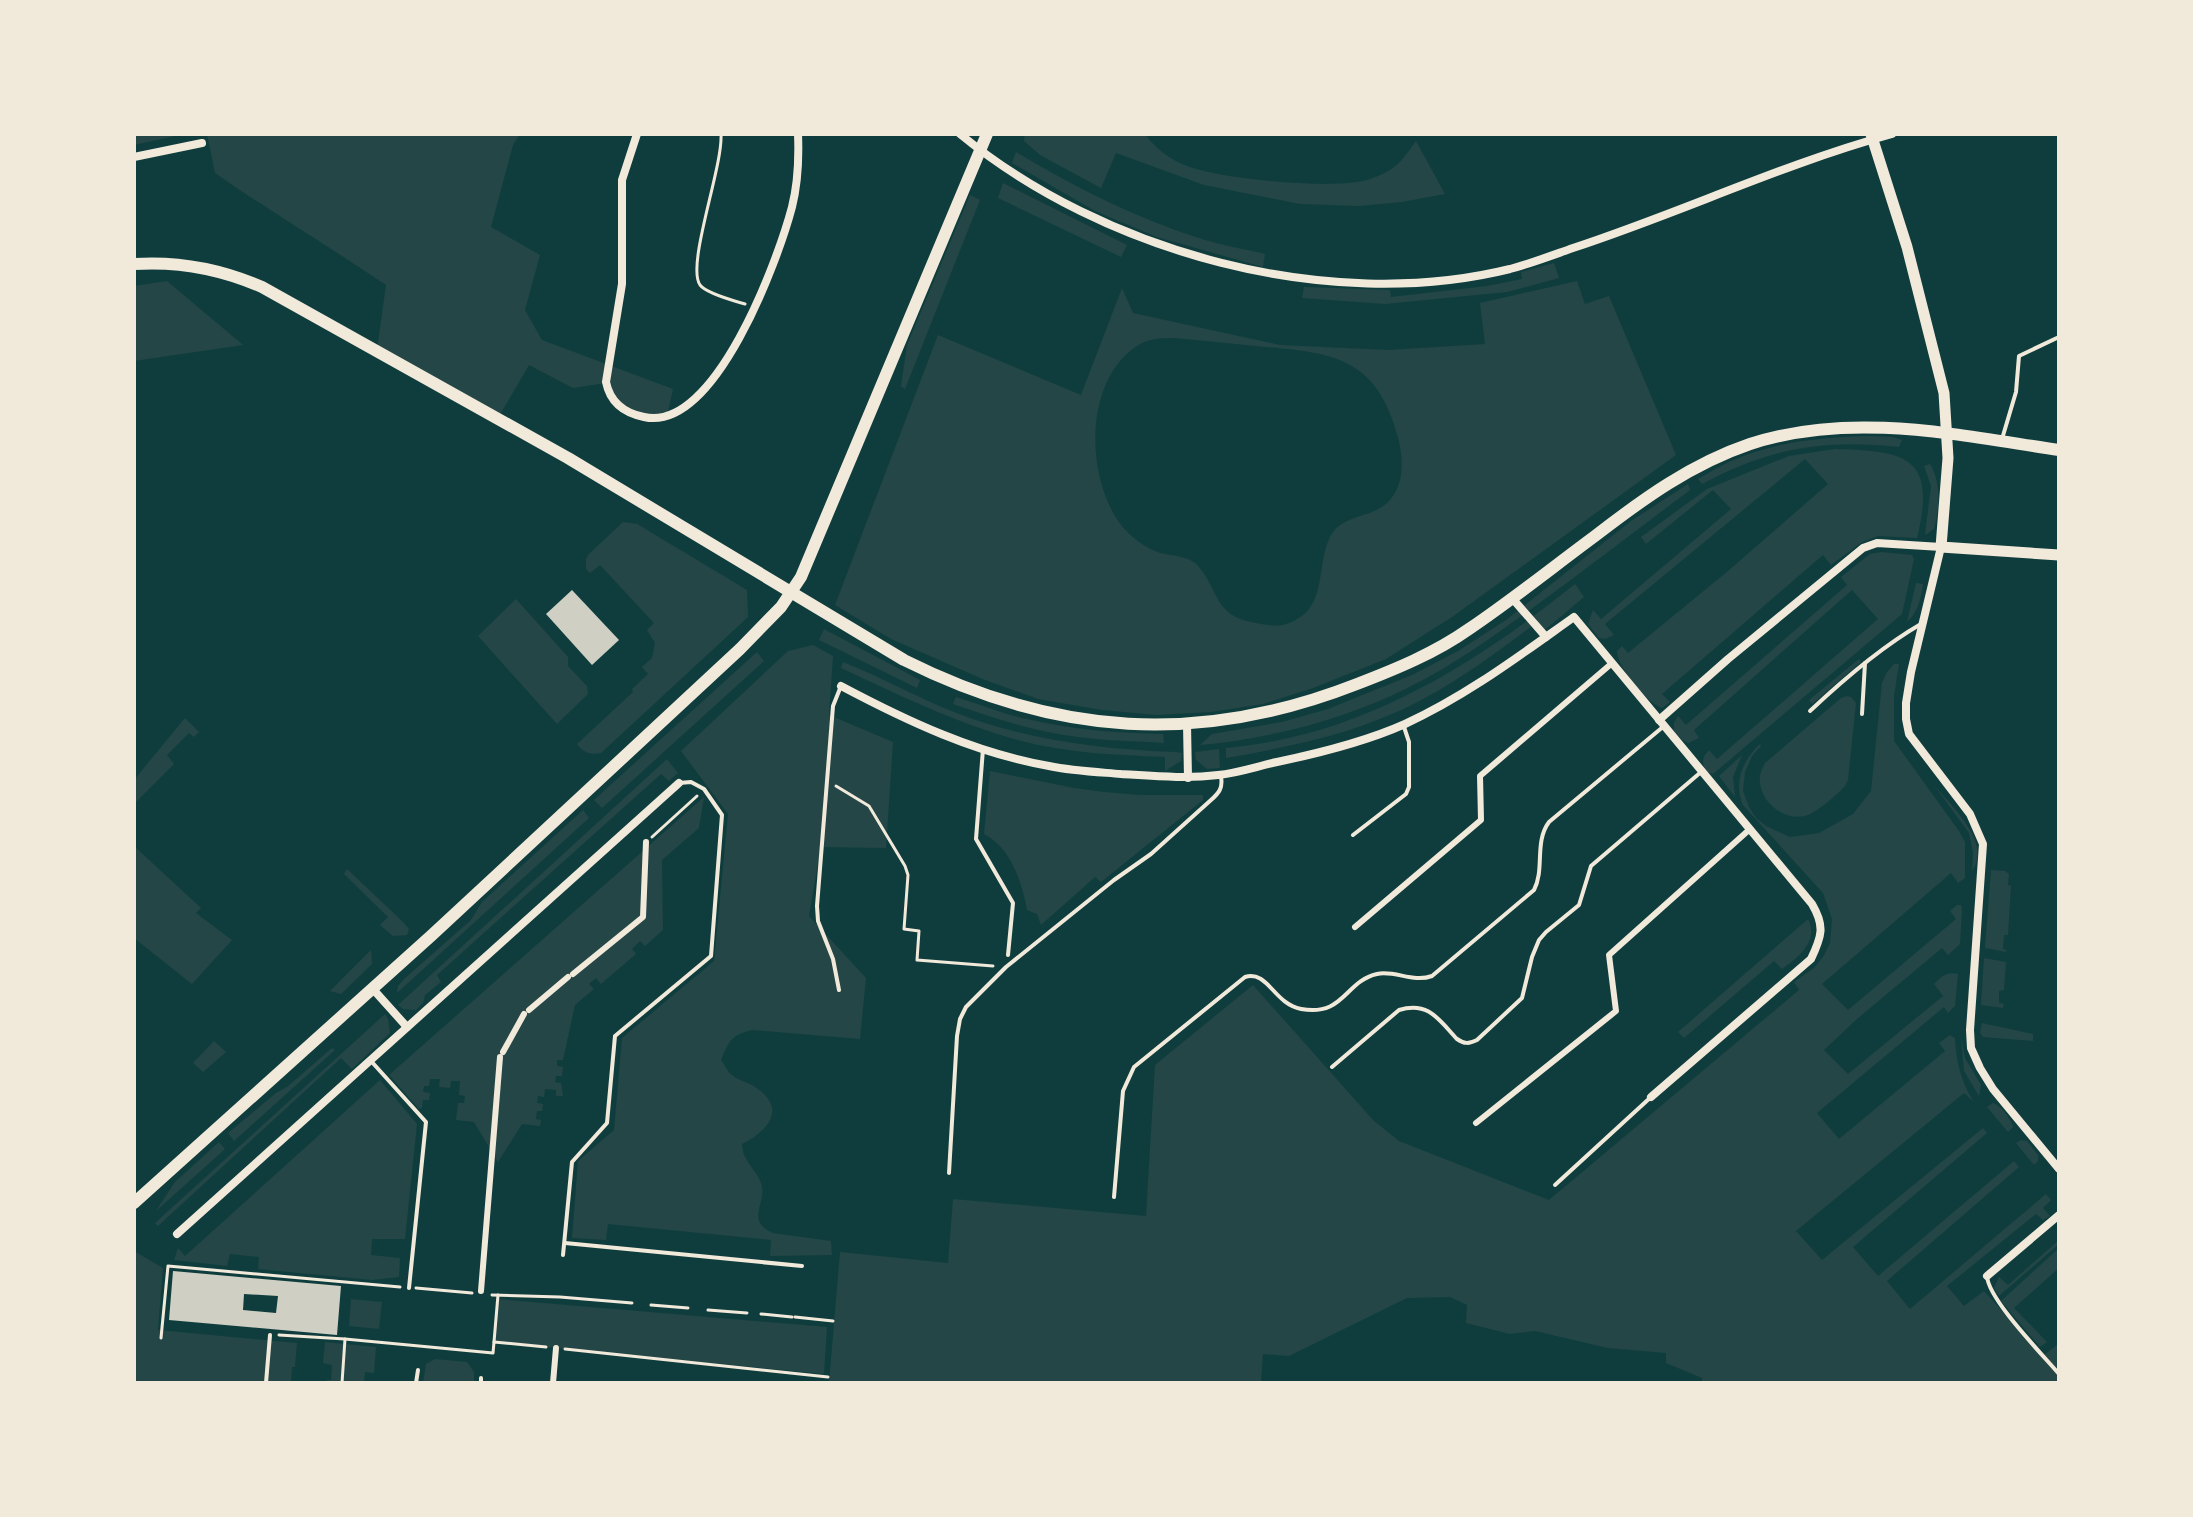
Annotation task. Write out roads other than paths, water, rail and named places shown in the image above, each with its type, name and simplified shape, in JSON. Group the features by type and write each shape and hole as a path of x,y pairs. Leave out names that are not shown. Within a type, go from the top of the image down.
{"main road":[{"path":"134,1203 771,619 801,577 987,134"},
{"path":"134,264 207,268 262,287 556,451 928,672 1011,704 1097,721 1165,726 1222,721 1326,696 1374,678 1468,631 1654,492 1705,461 1751,443 1824,429 1894,428 2059,450"}],"street":[{"path":"637,134 621,191 622,284 606,382 614,401 628,411 650,418 680,412 694,401 742,334 776,257 792,207 798,134"},
{"path":"960,134 980,151 1049,195 1138,238 1270,274 1367,283 1436,281 1510,269 1612,235 1872,136 1892,134"},
{"path":"1872,136 1924,311 1944,393 1948,433 1941,547 1921,624 1906,703 1909,734 1970,814 1983,844 1971,1048 1993,1089 2059,1169"},
{"path":"134,157 202,143"},
{"path":"1662,723 1728,659 1863,548 1877,543 2059,555"},
{"path":"1512,598 1546,637"},
{"path":"841,686 911,722 983,749 1047,766 1188,778 1221,775 1326,751 1403,725 1465,693 1574,617 1821,919 1821,934 1811,959 1651,1097"},
{"path":"1355,927 1481,820 1480,776 1611,664"},
{"path":"1187,724 1188,778"},
{"path":"177,1234 679,783"},
{"path":"1476,1123 1616,1011 1609,955 1750,829"},
{"path":"481,1292 502,1054 527,1012 643,917 646,842"},
{"path":"372,988 407,1027"},
{"path":"1987,1276 2059,1215"},
{"path":"553,1383 556,1348"}],"lane":[{"path":"2001,441 2016,392 2019,356 2059,337"},
{"path":"1810,711 1865,663 1921,624"},
{"path":"1862,714 1865,663"},
{"path":"839,990 833,959 818,921 833,706 841,686"},
{"path":"1114,1197 1123,1091 1134,1067 1251,975 1262,979 1282,1002 1310,1011 1331,1008 1361,983 1378,974 1419,979 1432,976 1534,890 1538,880 1542,833 1549,822 1662,723"},
{"path":"1353,835 1406,794 1409,787 1409,742 1403,725"},
{"path":"983,749 976,839 1013,903 1008,955"},
{"path":"1332,1067 1399,1010 1409,1007 1431,1011 1462,1042 1477,1040 1522,998 1539,940 1579,905 1591,866 1701,772"},
{"path":"949,1173 960,1019 970,1001 1006,967 1151,854 1220,792 1223,785 1221,775"},
{"path":"563,1255 572,1162 607,1123 615,1036 711,956 722,815 704,789 691,782 679,783"},
{"path":"371,1061 426,1122 409,1288"},
{"path":"1555,1185 1651,1097"},
{"path":"564,1243 802,1266"},
{"path":"1987,1276 1987,1284 2001,1306 2059,1374"},
{"path":"266,1383 270,1335"},
{"path":"416,1383 418,1370"}]}
